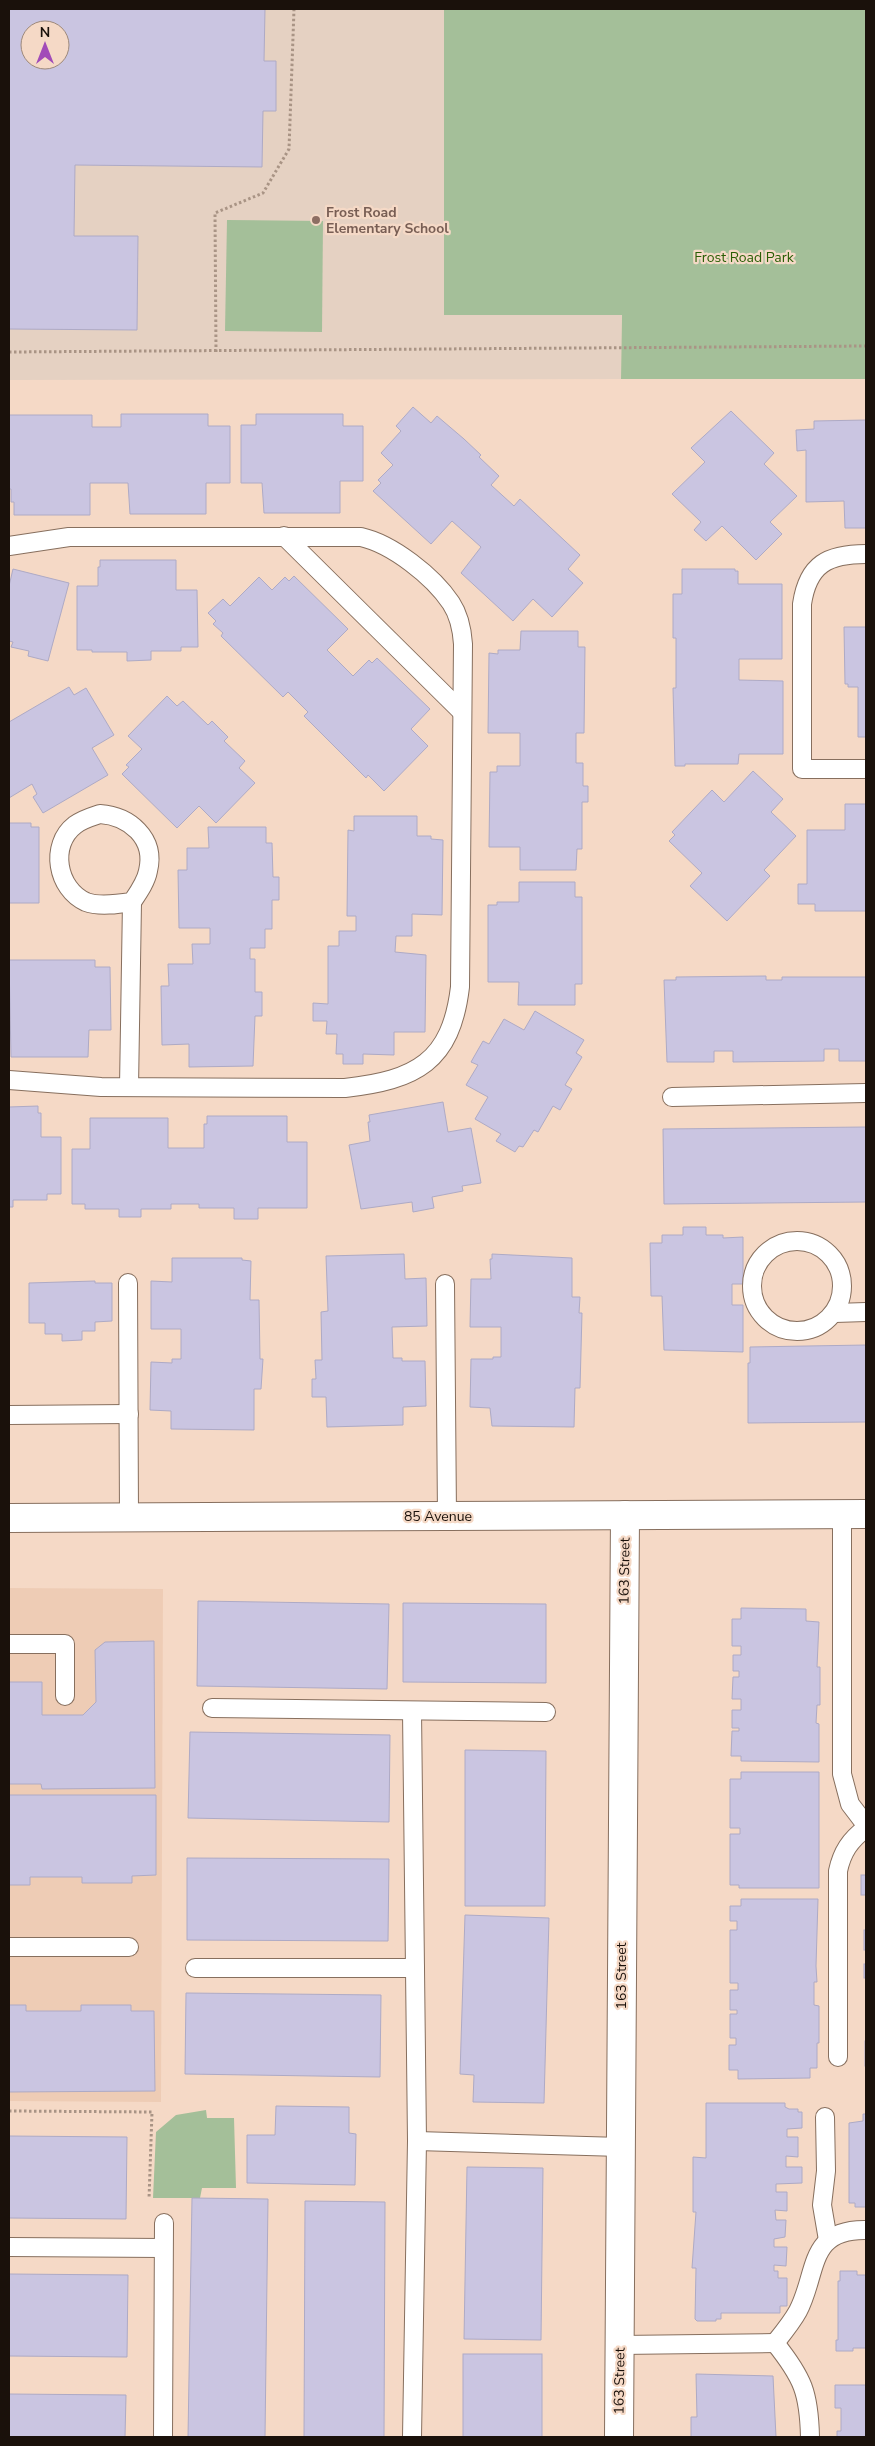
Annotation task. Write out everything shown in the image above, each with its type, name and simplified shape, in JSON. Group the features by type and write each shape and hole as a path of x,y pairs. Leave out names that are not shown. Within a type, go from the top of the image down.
{"street":[{"name":"85 Avenue","path":"9,1518 854,1514"},
{"name":"163 Street","path":"619,2437 625,1515"}],"lane":[{"path":"284,536 462,712"},
{"path":"9,546 68,537 361,537 392,548 426,577 450,602 460,622 463,644 460,987 452,1024 446,1040 435,1055 401,1077 380,1083 345,1088 79,1087 9,1080"},
{"path":"866,554 849,554 830,558 815,570 806,587 802,604 802,769 866,769"},
{"path":"129,1087 132,902 148,872 150,857 146,843 139,830 128,821 114,815 100,814 86,818 74,826 64,838 59,853 59,868 65,882 74,894 87,902 102,904 132,902"},
{"path":"672,1097 866,1093"},
{"path":"835,1313 841,1299 843,1284 840,1270 833,1257 822,1247 808,1242 793,1241 779,1244 766,1253 757,1265 752,1279 752,1295 758,1309 767,1321 780,1329 795,1332 810,1330 824,1324 835,1313 866,1312"},
{"path":"128,1282 129,1518"},
{"path":"445,1284 447,1516"},
{"path":"9,1415 129,1414"},
{"path":"838,2057 838,1871 847,1845 866,1826 850,1804 842,1774 854,1514"},
{"path":"9,1644 65,1644 65,1696"},
{"path":"212,1708 546,1712"},
{"path":"412,1711 417,2141 412,2437"},
{"path":"9,1947 129,1947"},
{"path":"195,1968 415,1968"},
{"path":"825,2117 826,2171 822,2205 828,2240"},
{"path":"417,2141 621,2147"},
{"path":"163,2437 164,2223"},
{"path":"775,2343 798,2312 818,2253 828,2240 841,2233 866,2230"},
{"path":"9,2247 164,2248"},
{"path":"620,2345 775,2343"},
{"path":"775,2343 792,2365 804,2387 809,2409 810,2437"}],"path":[{"path":"216,352 215,213 263,193 289,148 294,9"},
{"path":"9,352 866,346"},
{"path":"9,2111 152,2112 149,2206 164,2223"}],"shaded area":[{"name":"Frost Road Elementary School","path":"9,9 626,9 621,379 9,380"},
{"path":"9,1588 163,1589 161,2102 9,2101"}],"green space":[{"name":"Frost Road Park","path":"444,9 866,9 866,379 621,379 622,315 444,315"},
{"path":"227,220 323,221 322,332 225,331"},
{"path":"206,2110 207,2118 234,2118 236,2188 202,2188 200,2198 153,2198 156,2132 176,2115"}],"building":[{"path":"9,9 265,9 264,61 276,61 276,111 263,111 262,167 75,165 74,236 138,236 137,330 9,329"},
{"path":"413,407 431,423 437,416 464,439 499,476 491,485 514,506 520,499 580,555 568,569 583,583 552,617 533,599 513,621 461,573 481,547 452,521 431,544 373,491 381,483 378,480 393,465 381,453 401,431 396,426"},
{"path":"731,411 774,453 764,464 797,496 770,522 782,534 756,560 722,526 706,541 694,530 701,522 672,494 705,462 691,448"},
{"path":"121,414 208,414 208,426 230,426 230,483 206,483 206,514 130,514 128,483 90,483 90,515 14,515 14,502 11,502 11,489 9,489 9,415 92,415 92,427 121,427"},
{"path":"256,414 343,414 343,426 363,426 363,481 340,481 340,513 264,513 262,483 241,483 241,425 256,425"},
{"path":"866,420 866,528 845,528 844,501 806,502 806,450 797,451 796,430 814,429 814,421"},
{"path":"100,560 176,560 176,590 197,590 198,647 181,647 181,651 151,651 151,660 127,661 127,652 77,650 77,586 98,586"},
{"path":"13,569 69,583 48,661 28,656 29,651 11,647 13,642 9,641 9,586"},
{"path":"682,569 735,569 735,571 738,571 738,584 782,584 782,659 739,659 739,680 783,681 783,754 739,754 738,764 685,764 685,766 675,766 673,688 676,688 676,638 673,638 673,594 682,594"},
{"path":"294,576 348,629 327,650 353,676 369,660 372,663 377,658 430,709 411,729 428,746 384,791 368,775 366,778 304,716 308,712 288,692 283,697 221,636 223,633 213,624 216,621 208,613 223,599 230,606 259,577 272,590 285,577 289,581"},
{"path":"844,627 866,627 866,737 858,737 858,687 848,687 848,684 845,684"},
{"path":"521,631 578,631 578,647 585,647 584,733 576,733 576,763 583,763 583,786 588,786 588,802 582,802 582,849 577,849 576,870 520,870 520,847 489,847 490,772 497,772 497,766 520,766 520,733 488,733 489,653 498,654 498,650 520,650"},
{"path":"69,687 74,695 86,688 114,735 92,748 108,775 43,813 33,797 37,794 32,784 9,798 9,722"},
{"path":"167,696 177,706 183,701 208,725 212,721 228,737 224,741 245,761 239,768 255,783 216,823 199,806 177,828 122,774 129,767 126,765 142,749 128,736"},
{"path":"753,771 783,799 771,812 796,836 764,870 770,876 727,921 690,886 702,873 669,841 675,835 672,832 712,790 724,802"},
{"path":"845,804 866,804 866,911 815,911 815,904 798,904 798,884 807,884 807,830 845,830"},
{"path":"354,816 417,816 417,836 431,836 431,839 443,840 442,915 412,914 412,936 396,936 395,952 426,955 425,1032 394,1032 394,1055 363,1054 363,1064 343,1064 343,1054 336,1054 337,1034 326,1034 327,1021 313,1021 313,1003 328,1004 328,946 339,946 339,931 356,931 356,916 347,916 348,830 354,831"},
{"path":"9,823 31,823 31,827 39,827 39,903 9,903"},
{"path":"208,827 266,827 266,843 272,843 273,877 279,877 279,900 272,900 272,929 265,929 265,948 250,948 250,959 255,959 255,992 262,992 262,1016 255,1016 253,1066 189,1067 189,1044 162,1045 161,986 169,986 168,964 193,964 192,944 210,944 210,928 179,928 178,870 187,870 187,848 209,848"},
{"path":"519,882 575,882 575,897 582,897 582,984 575,984 575,1005 518,1005 519,982 488,982 488,905 497,905 497,902 519,902"},
{"path":"9,960 95,960 95,967 110,967 111,1030 89,1030 88,1057 11,1057"},
{"path":"766,976 766,980 782,980 782,977 866,977 866,1061 839,1061 839,1049 824,1049 824,1061 733,1062 733,1051 714,1051 714,1062 667,1062 664,980 676,980 676,977"},
{"path":"535,1011 584,1040 576,1053 582,1057 565,1085 572,1089 560,1110 553,1106 538,1132 534,1130 523,1147 519,1146 515,1152 496,1141 501,1134 475,1119 488,1097 466,1085 478,1065 471,1062 483,1041 489,1044 504,1019 524,1030"},
{"path":"443,1102 448,1132 471,1128 481,1183 462,1186 463,1191 432,1197 434,1208 413,1212 412,1202 361,1209 349,1145 370,1141 369,1115"},
{"path":"38,1106 38,1113 41,1113 41,1137 61,1137 61,1194 47,1194 47,1200 13,1200 13,1207 9,1207 9,1107"},
{"path":"207,1116 287,1116 287,1142 307,1142 307,1208 258,1208 258,1219 234,1219 234,1208 199,1208 199,1204 171,1204 171,1209 141,1209 141,1217 119,1217 119,1209 85,1209 85,1204 72,1204 72,1149 90,1149 90,1118 168,1118 168,1148 204,1148 204,1124 207,1124"},
{"path":"866,1127 866,1202 664,1204 663,1129"},
{"path":"683,1227 706,1227 706,1235 723,1235 723,1238 743,1237 743,1284 732,1284 732,1305 743,1305 743,1352 664,1350 662,1296 651,1296 650,1243 662,1243 662,1235 683,1235"},
{"path":"404,1254 405,1279 426,1278 427,1326 392,1327 393,1358 402,1358 402,1361 425,1361 426,1406 403,1407 403,1425 327,1427 326,1397 312,1397 312,1379 316,1379 315,1360 322,1360 321,1312 328,1311 326,1256"},
{"path":"492,1254 572,1258 572,1297 580,1297 579,1313 582,1313 580,1388 575,1388 574,1427 492,1426 490,1408 470,1407 471,1359 501,1357 501,1327 470,1327 471,1279 491,1279 490,1259 492,1259"},
{"path":"172,1258 242,1258 242,1260 251,1261 250,1300 259,1300 260,1359 263,1359 261,1389 254,1389 254,1430 171,1429 171,1411 150,1410 151,1362 172,1363 172,1359 181,1359 181,1329 151,1329 151,1281 172,1282"},
{"path":"95,1281 95,1283 112,1283 112,1321 95,1322 95,1331 82,1331 82,1340 62,1341 62,1334 45,1334 45,1323 29,1323 29,1283"},
{"path":"866,1345 866,1422 748,1423 748,1363 750,1363 750,1347"},
{"path":"198,1601 389,1604 387,1689 197,1686"},
{"path":"403,1603 546,1604 546,1683 403,1682"},
{"path":"741,1608 806,1609 806,1621 819,1622 817,1667 820,1667 820,1705 817,1705 816,1723 819,1724 819,1762 741,1761 741,1756 731,1756 732,1731 739,1731 739,1728 732,1728 732,1710 741,1710 741,1699 732,1699 733,1677 739,1677 739,1671 733,1671 733,1655 741,1655 741,1646 732,1646 732,1619 741,1619"},
{"path":"154,1641 155,1788 42,1789 41,1784 9,1784 9,1682 42,1682 42,1715 83,1715 96,1702 95,1650 105,1642"},
{"path":"190,1732 390,1735 389,1822 188,1818"},
{"path":"465,1750 546,1751 545,1906 465,1906"},
{"path":"741,1772 819,1772 819,1888 739,1888 739,1885 730,1885 730,1834 740,1834 740,1828 730,1828 730,1779 741,1779"},
{"path":"9,1795 156,1795 156,1875 132,1876 132,1883 82,1883 82,1877 30,1877 30,1885 9,1885"},
{"path":"187,1858 389,1859 388,1941 187,1940"},
{"path":"861,1875 866,1875 866,1895 861,1895"},
{"path":"741,1899 818,1899 817,1982 814,1982 814,2005 819,2006 819,2043 817,2043 817,2068 810,2068 810,2078 738,2079 738,2070 729,2070 729,2045 736,2045 736,2038 730,2038 730,2014 737,2014 737,2010 730,2010 730,1990 738,1990 738,1983 730,1983 730,1930 737,1930 737,1921 730,1921 730,1906 741,1906"},
{"path":"465,1915 549,1918 544,2103 473,2102 474,2075 460,2074"},
{"path":"864,1930 866,1930 866,1950 864,1950"},
{"path":"864,1964 866,1964 866,1978 864,1978"},
{"path":"186,1993 381,1995 380,2077 185,2074"},
{"path":"9,2005 26,2005 26,2011 81,2011 81,2005 131,2005 131,2011 154,2011 155,2091 9,2092"},
{"path":"866,2041 866,2066 865,2066"},
{"path":"706,2103 785,2103 785,2107 798,2109 798,2112 802,2112 802,2128 787,2129 787,2137 798,2137 798,2157 786,2156 786,2167 802,2167 802,2183 776,2184 776,2192 787,2192 787,2211 775,2210 776,2220 786,2220 785,2237 774,2239 774,2247 787,2247 786,2266 774,2265 774,2271 778,2271 778,2278 787,2278 787,2306 780,2306 780,2313 721,2313 721,2319 716,2319 716,2321 697,2321 695,2319 696,2268 692,2268 696,2212 693,2212 693,2157 706,2158"},
{"path":"276,2106 349,2107 349,2133 356,2134 355,2185 247,2183 247,2135 275,2135"},
{"path":"863,2114 866,2114 866,2207 855,2207 855,2203 849,2203 849,2123 863,2121"},
{"path":"9,2136 127,2137 126,2219 9,2218"},
{"path":"467,2167 543,2168 541,2340 464,2339"},
{"path":"192,2198 268,2199 265,2437 188,2437"},
{"path":"305,2201 385,2202 384,2437 304,2437"},
{"path":"840,2271 857,2271 857,2275 866,2275 866,2348 853,2348 853,2351 836,2351"},
{"path":"9,2274 128,2275 127,2357 9,2356"},
{"path":"463,2354 542,2354 542,2437 463,2437"},
{"path":"696,2374 773,2376 776,2437 691,2437 691,2417 697,2417"},
{"path":"835,2385 866,2385 866,2437 837,2437 837,2431 841,2431 841,2408 835,2408"},
{"path":"9,2394 126,2395 125,2437 9,2437"}],"place":[{"name":"Frost Road Elementary School","path":"316,220"}]}
